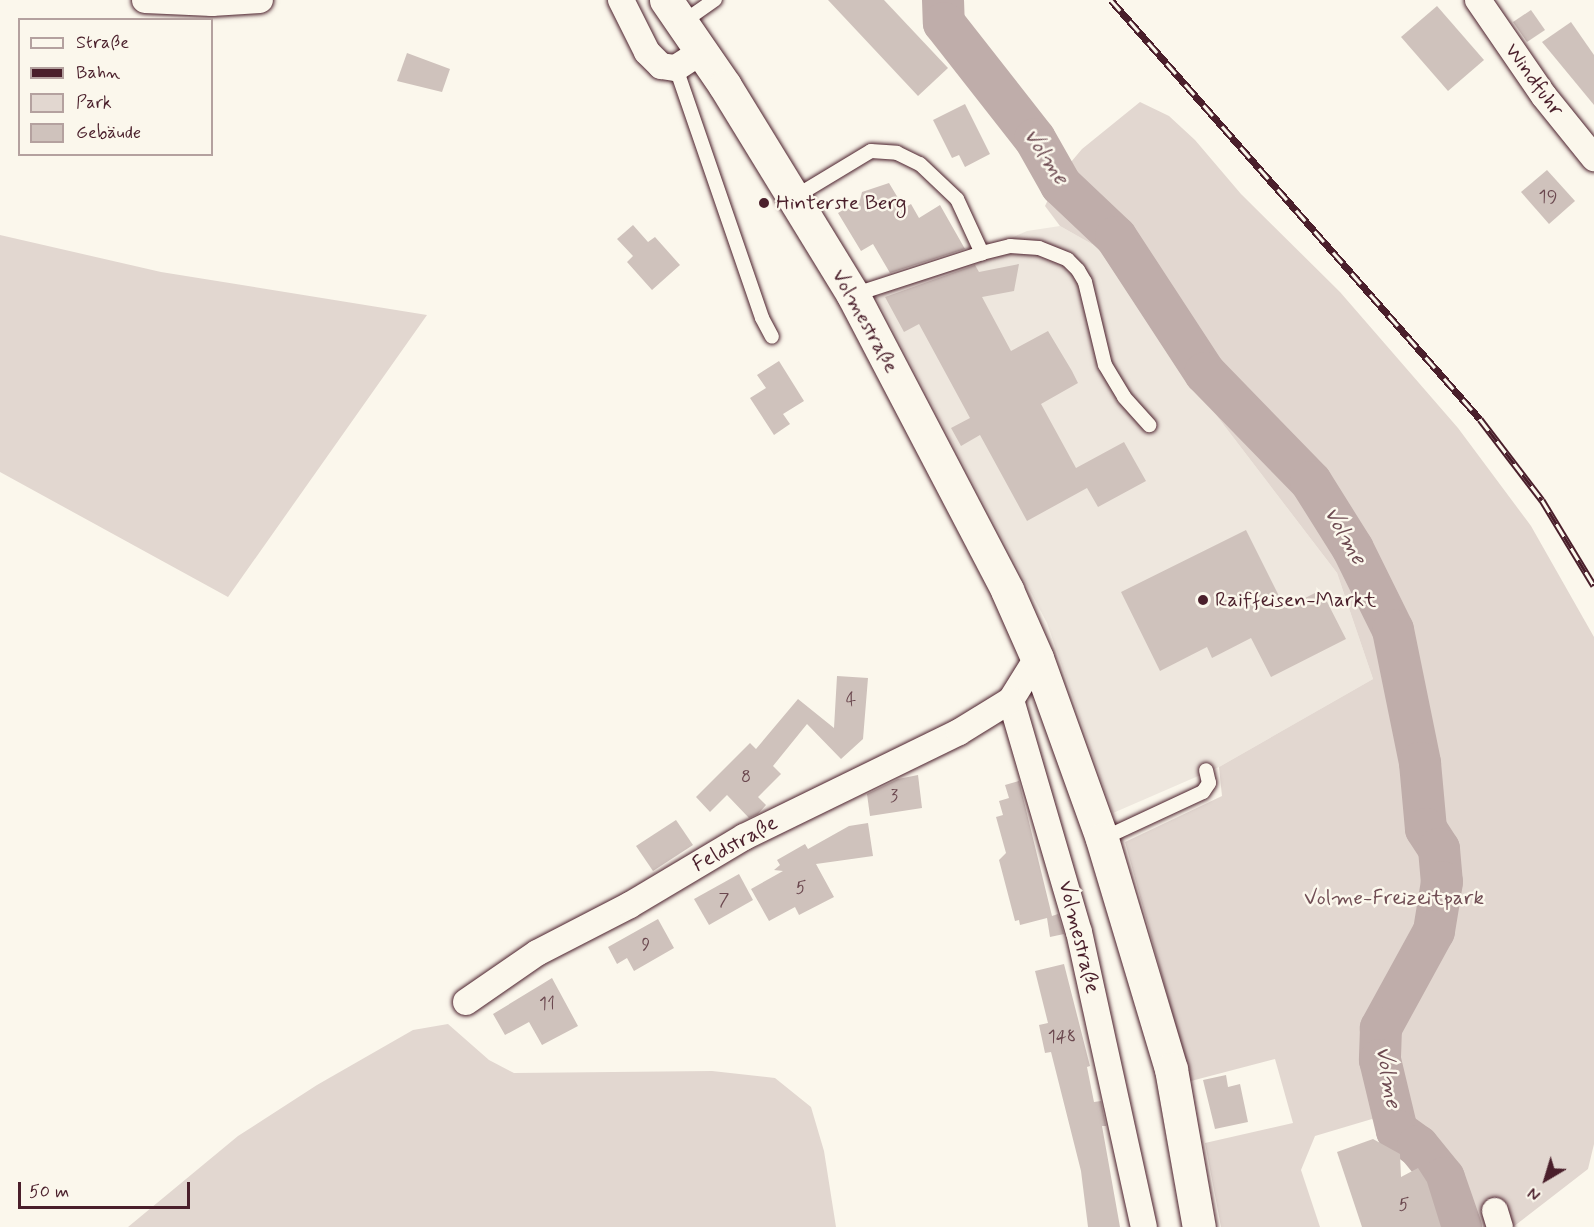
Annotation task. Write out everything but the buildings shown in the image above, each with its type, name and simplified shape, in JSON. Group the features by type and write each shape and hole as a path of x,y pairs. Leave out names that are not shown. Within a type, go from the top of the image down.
{"main road":[{"name":"Volmestraße","path":"674,11 689,60 793,198 853,295 1002,580 1037,658 1102,839 1171,1069 1199,1227"}],"street":[{"path":"145,0 212,3 260,0"},
{"path":"621,0 647,52 661,66 689,60"},
{"name":"Windfuhr","path":"1478,0 1544,96 1594,158"},
{"path":"1011,700 1037,658"},
{"name":"Feldstraße","path":"466,1002 537,953 630,905 744,837 959,732 1011,700"},
{"name":"Volmestraße","path":"1011,700 1079,932 1144,1227"}],"lane":[{"path":"674,11 715,0"},
{"path":"689,60 762,318 772,337"},
{"path":"793,198 871,151 897,153 920,164 957,199 982,253"},
{"path":"853,295 1010,246 1039,248 1068,260 1085,282 1105,365 1124,397 1149,424"},
{"path":"1102,839 1203,792 1209,783 1206,770"}],"shaded area":[{"path":"1060,226 1097,247 1171,356 1337,573 1373,679 1219,767 1113,813 1047,623 876,297 1027,231"}],"green space":[{"name":"Volme-Freizeitpark","path":"1140,102 1169,116 1195,140 1241,194 1340,292 1458,428 1531,526 1594,637 1594,1144 1588,1169 1513,1227 1452,1227 1442,1194 1407,1148 1372,1119 1315,1136 1301,1170 1320,1227 1221,1227 1205,1143 1293,1123 1275,1059 1191,1081 1125,842 1222,796 1219,767 1373,679 1337,573 1171,356 1097,247 1060,226 1045,206 1060,175 1082,149"},
{"path":"0,235 161,272 427,315 228,597 0,472"},
{"path":"448,1024 489,1060 514,1073 712,1071 775,1078 811,1107 824,1151 836,1227 128,1227 238,1136 317,1085 413,1030"}],"waterway":[{"name":"Volme","path":"943,0 944,23 1035,139 1061,185 1116,237 1205,373 1311,482 1353,549 1393,630 1420,763 1426,829 1439,849 1442,882 1434,931 1381,1028 1380,1060 1397,1131 1418,1146 1444,1178 1461,1227"}],"railway":[{"path":"1111,0 1480,419 1542,500 1594,586"}],"place":[{"name":"Hinterste Berg","path":"764,203"},
{"name":"Raiffeisen-Markt","path":"1203,600"}]}
